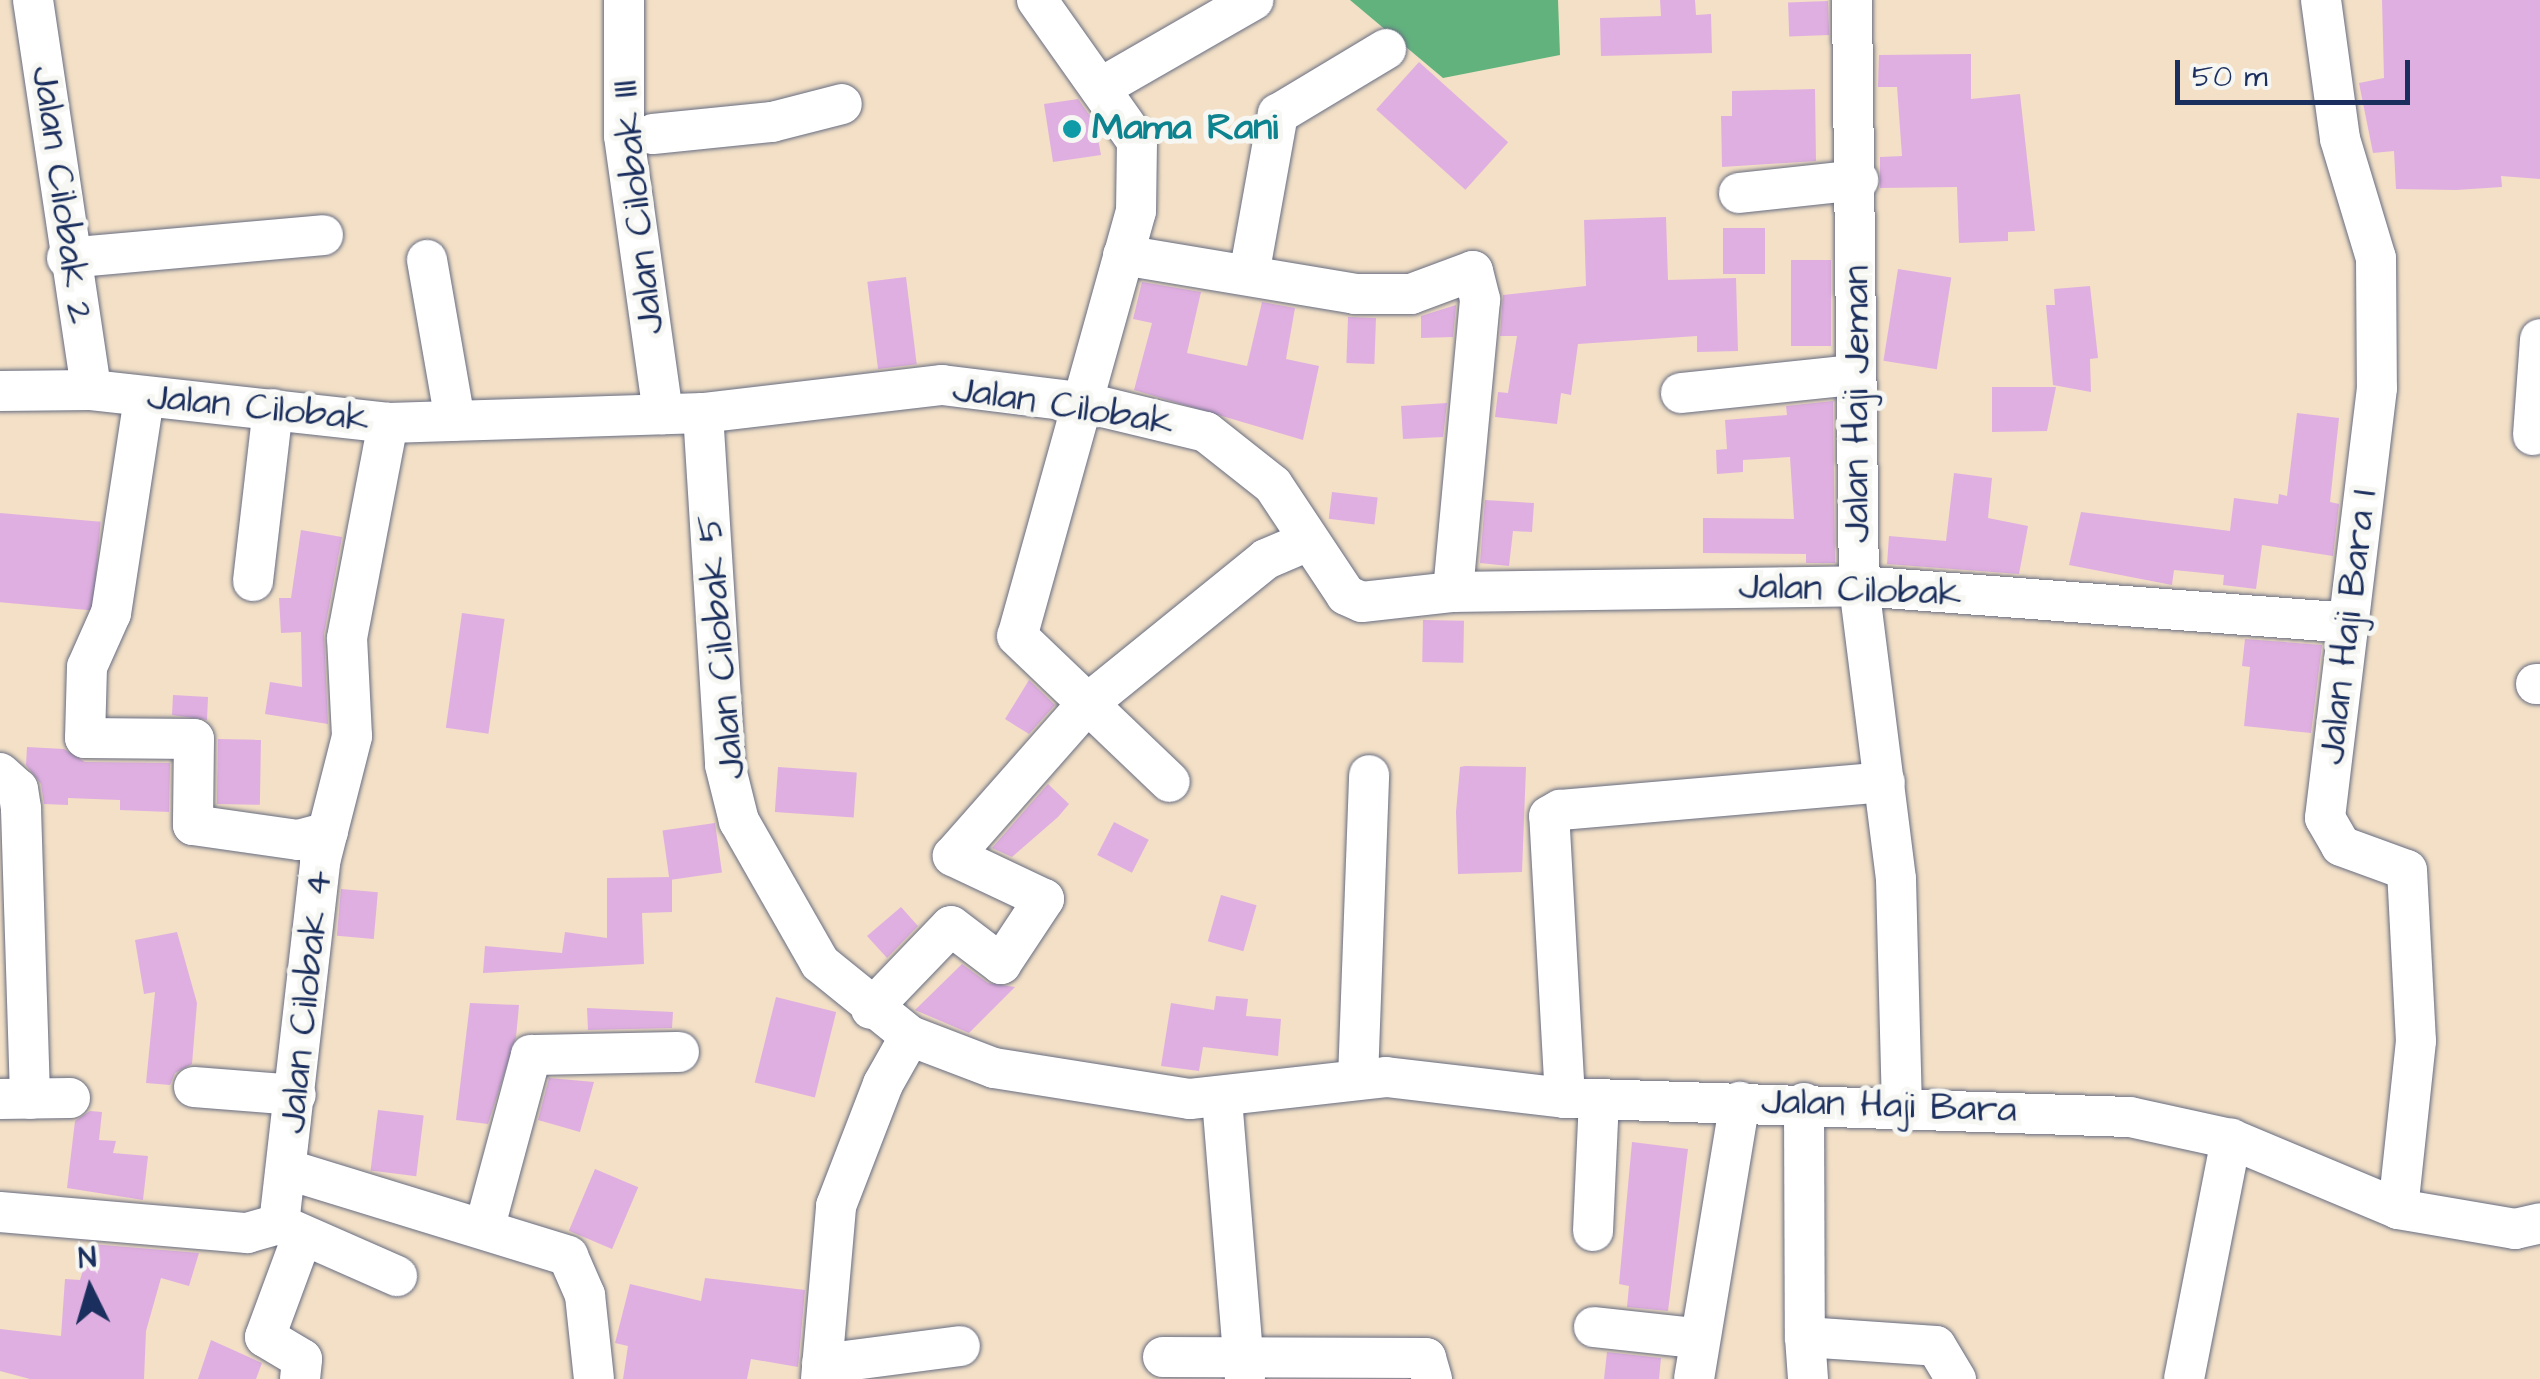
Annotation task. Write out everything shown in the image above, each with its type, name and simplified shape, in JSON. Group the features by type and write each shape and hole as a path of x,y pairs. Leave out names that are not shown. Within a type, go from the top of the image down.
{"street":[{"name":"Jalan Cilobak 2","path":"33,0 67,258 91,390"},
{"name":"Jalan Cilobak III","path":"624,0 636,135 683,414"},
{"path":"1038,0 1136,141 1136,211 1086,404 1017,636 1170,782"},
{"path":"1100,88 1253,0"},
{"name":"Jalan Haji Jeman","path":"1852,0 1858,180 1853,374 1859,586 1896,879 1902,1105"},
{"name":"Jalan Haji Bara I","path":"2321,0 2340,139 2376,258 2377,388 2325,818 2341,846 2407,870 2416,1041 2398,1209"},
{"path":"1249,275 1278,114 1386,49"},
{"path":"636,135 772,122 842,104"},
{"path":"1739,193 1858,180"},
{"path":"67,258 323,235"},
{"path":"1122,255 1355,294 1411,294 1473,271 1480,300 1452,592"},
{"path":"427,260 456,421"},
{"path":"2533,435 2540,339"},
{"path":"1681,393 1853,374"},
{"name":"Jalan Cilobak","path":"0,391 91,390 388,423 683,414 942,385 1086,404 1206,432 1273,485 1306,542 1346,595 1362,602 1452,592 1859,586 2348,623"},
{"path":"144,398 110,613 86,667 85,738 194,738 194,825 298,840 328,832"},
{"path":"252,581 273,409"},
{"name":"Jalan Cilobak 5","path":"683,414 726,765 739,822 820,963 871,1009 910,1036 994,1068 1106,1089 1222,1099"},
{"name":"Jalan Cilobak 4","path":"388,423 347,638 352,736 328,832 290,1170 485,1226 568,1256 585,1294 594,1379"},
{"path":"871,1009 951,926 1000,964 1044,899 954,856 1086,704 1266,558 1306,542"},
{"path":"0,773 18,790 20,809 15,1099 70,1098"},
{"path":"1358,1079 1369,775"},
{"path":"1592,1231 1582,1098 1549,816 1560,810 1885,782"},
{"path":"910,1036 884,1084 836,1206 822,1372 960,1346"},
{"path":"485,1226 531,1056 680,1052"},
{"name":"Jalan Haji Bara","path":"1222,1099 1358,1079 1582,1098 1902,1105 2130,1117 2231,1139 2398,1209 2515,1229 2540,1223"},
{"path":"194,1088 296,1095"},
{"path":"1222,1099 1243,1370"},
{"path":"1694,1379 1696,1338 1740,1102"},
{"path":"1804,1103 1808,1379"},
{"path":"2184,1379 2231,1139"},
{"path":"290,1170 290,1231 265,1337 302,1358 300,1379"},
{"path":"0,1212 247,1233 290,1231 398,1276"},
{"path":"1594,1326 1696,1338"},
{"path":"1805,1337 1936,1346 1956,1379"},
{"path":"1163,1358 1243,1370 1426,1358 1432,1379"}],"green space":[{"path":"1350,0 1558,0 1560,55 1443,78"}],"building":[{"path":"1660,0 1695,0 1696,15 1711,14 1712,53 1601,56 1600,18 1661,16"},
{"path":"2382,0 2540,0 2540,179 2501,176 2502,187 2396,189 2394,151 2373,153 2359,83 2384,78"},
{"path":"1828,1 1829,35 1789,36 1788,2"},
{"path":"1971,54 1971,99 2020,94 2035,231 2008,232 2008,241 1959,243 1957,187 1880,188 1880,157 1902,156 1897,87 1878,87 1879,55"},
{"path":"1419,62 1508,142 1465,190 1376,110"},
{"path":"1815,89 1816,161 1722,167 1721,116 1732,116 1732,91"},
{"name":"Mama Rani","path":"1078,99 1095,123 1101,155 1053,162 1044,104"},
{"path":"1666,217 1668,280 1736,278 1738,351 1697,352 1697,336 1578,344 1571,395 1561,393 1557,424 1495,417 1498,392 1508,393 1517,336 1500,336 1503,295 1586,286 1584,220"},
{"path":"1723,228 1765,228 1765,274 1723,274"},
{"path":"1791,260 1831,260 1831,346 1791,346"},
{"path":"1898,269 1951,277 1937,369 1883,361"},
{"path":"906,277 917,364 878,369 867,282"},
{"path":"1142,282 1201,292 1187,353 1247,366 1262,302 1295,308 1286,359 1319,366 1303,440 1134,390 1152,323 1133,319"},
{"path":"2090,286 2098,358 2090,359 2091,392 2053,385 2046,305 2055,305 2054,289"},
{"path":"1456,305 1453,337 1421,338 1421,316"},
{"path":"1348,317 1376,318 1374,364 1346,363"},
{"path":"1992,387 2056,387 2047,431 1992,432"},
{"path":"1833,401 1835,563 1806,563 1806,554 1703,553 1703,518 1794,519 1790,457 1743,460 1743,472 1717,474 1716,450 1727,449 1725,420 1787,415 1786,406"},
{"path":"1447,403 1443,437 1403,439 1401,406"},
{"path":"2297,413 2339,418 2330,502 2339,504 2333,556 2262,545 2256,589 2223,585 2224,575 2174,570 2172,585 2069,565 2081,512 2230,531 2234,498 2278,504 2279,494 2287,496"},
{"path":"1954,473 1992,478 1988,518 2028,526 2019,574 1887,564 1889,536 1946,541"},
{"path":"1332,492 1378,498 1374,524 1329,519"},
{"path":"1485,500 1534,503 1532,532 1513,531 1509,566 1480,563"},
{"path":"0,513 101,522 93,610 0,602"},
{"path":"301,530 342,537 324,634 328,724 265,714 270,682 302,687 301,632 281,633 279,598 291,598"},
{"path":"462,613 505,619 488,734 446,728"},
{"path":"1423,620 1464,621 1463,663 1422,662"},
{"path":"2245,639 2322,645 2311,733 2244,726 2250,667 2242,666"},
{"path":"1029,680 1055,705 1029,734 1005,719"},
{"path":"173,695 208,697 207,720 172,715"},
{"path":"218,739 261,740 260,805 217,804"},
{"path":"27,747 64,749 85,762 170,763 169,812 120,810 120,800 68,798 68,805 44,804 41,784 26,765"},
{"path":"778,767 857,773 854,817 775,812"},
{"path":"1460,767 1526,767 1522,872 1458,874 1456,812"},
{"path":"1048,784 1069,804 1058,817 1012,857 992,848"},
{"path":"1114,822 1149,840 1132,873 1097,855"},
{"path":"715,823 722,873 669,880 663,830"},
{"path":"672,877 672,912 642,913 644,964 483,973 485,946 562,953 565,932 607,938 607,878"},
{"path":"341,889 378,892 374,939 337,936"},
{"path":"1221,895 1257,905 1243,951 1208,941"},
{"path":"901,907 918,926 887,958 867,936"},
{"path":"177,932 197,1003 192,1064 175,1073 170,1085 146,1083 155,992 144,994 135,940"},
{"path":"962,964 988,983 1015,987 969,1033 915,1010"},
{"path":"1216,996 1248,999 1246,1016 1281,1019 1278,1056 1203,1047 1199,1071 1161,1066 1171,1003 1214,1010"},
{"path":"776,997 836,1012 815,1097 755,1082"},
{"path":"470,1003 519,1005 516,1037 488,1124 456,1120"},
{"path":"587,1008 673,1012 672,1028 588,1030"},
{"path":"549,1078 594,1082 580,1132 538,1120"},
{"path":"378,1110 424,1116 416,1176 371,1171"},
{"path":"90,1111 102,1112 99,1140 116,1141 113,1153 148,1156 143,1200 67,1188 75,1121"},
{"path":"1632,1142 1688,1149 1668,1311 1627,1307 1629,1286 1619,1284"},
{"path":"595,1169 638,1187 612,1249 569,1231"},
{"path":"91,1244 199,1253 189,1286 161,1278 146,1331 144,1379 30,1379 0,1371 0,1329 61,1336 65,1279 80,1280"},
{"path":"705,1278 805,1290 798,1367 751,1359 747,1379 623,1379 628,1346 615,1343 630,1284 701,1301"},
{"path":"211,1340 262,1363 256,1379 198,1379"},
{"path":"1607,1352 1661,1358 1659,1379 1604,1379"}],"place":[{"name":"Mama Rani","path":"1072,129"}]}
